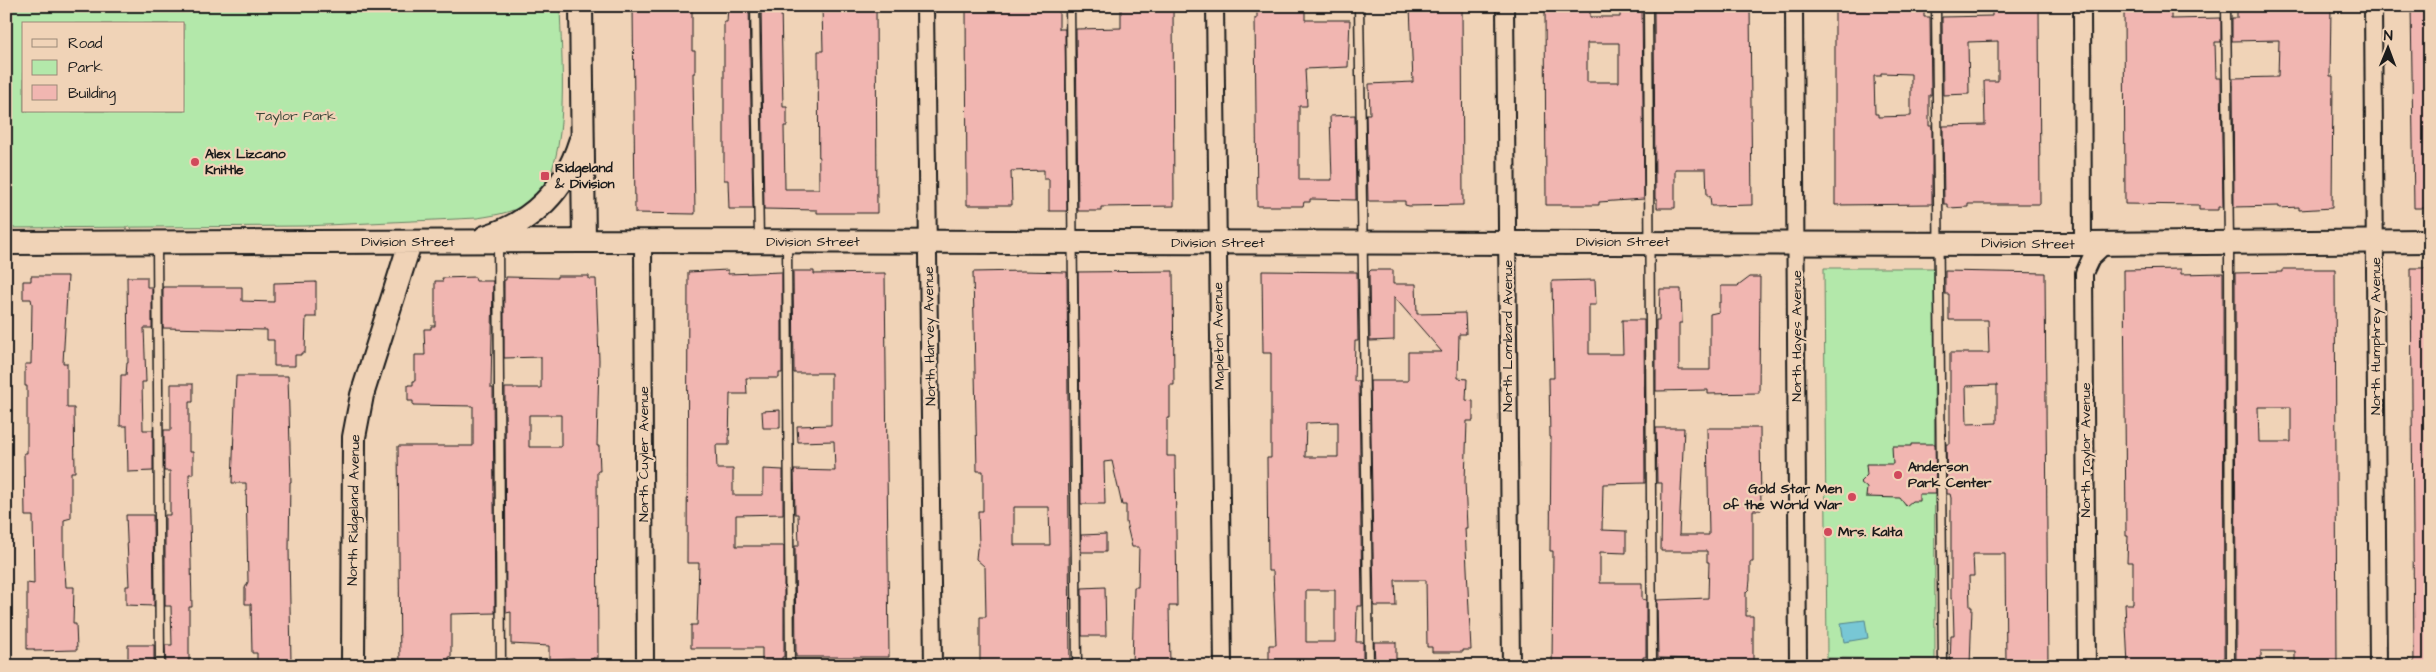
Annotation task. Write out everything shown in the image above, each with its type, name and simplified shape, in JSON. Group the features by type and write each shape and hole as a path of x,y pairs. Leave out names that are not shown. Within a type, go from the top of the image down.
{"street":[{"path":"581,6 584,241"},
{"name":"North Harvey Avenue","path":"925,6 933,666"},
{"name":"Mapleton Avenue","path":"1215,6 1223,666"},
{"name":"North Lombard Avenue","path":"1505,6 1511,666"},
{"name":"North Hayes Avenue","path":"1794,6 1798,666"},
{"path":"2082,6 2083,244"},
{"name":"North Humphrey Avenue","path":"2373,6 2378,666"},
{"path":"468,242 503,232 529,217 555,193 575,156 583,132"},
{"name":"Division Street","path":"6,243 584,241 2106,244 2430,241"},
{"name":"North Cuyler Avenue","path":"643,242 645,666"},
{"name":"North Ridgeland Avenue","path":"353,666 354,437 362,394 410,243"},
{"name":"North Taylor Avenue","path":"2088,666 2084,273 2091,258 2106,244"}],"lane":[{"path":"755,6 759,242"},
{"path":"1070,6 1076,666"},
{"path":"1359,6 1369,666"},
{"path":"1648,6 1652,666"},
{"path":"1936,6 1942,666"},
{"path":"2226,6 2229,243 2230,666"},
{"path":"498,242 501,666"},
{"path":"787,242 790,666"},
{"path":"157,243 160,666"}],"green space":[{"name":"Taylor Park","path":"6,6 560,6 562,106 560,133 556,158 548,180 537,196 517,209 477,218 305,226 6,228"},
{"path":"1824,268 1934,268 1935,659 1827,658"}],"water":[{"path":"1865,620 1868,638 1844,642 1841,623"}],"building":[{"path":"633,6 692,6 692,51 695,51 695,73 693,73 695,214 635,213"},
{"path":"728,6 749,6 753,209 729,209 728,180 724,180 724,22 727,22"},
{"path":"761,6 781,6 783,107 787,107 787,126 784,126 785,189 819,189 818,51 823,51 822,6 876,6 877,213 817,213 817,210 764,209"},
{"path":"966,6 1059,6 1059,29 1065,29 1067,211 1049,211 1049,179 1044,179 1044,170 1011,171 1012,205 967,205"},
{"path":"1121,6 1173,6 1174,206 1101,207 1101,211 1078,211 1076,29 1121,28"},
{"path":"1257,6 1305,6 1305,20 1350,20 1348,67 1305,69 1307,106 1299,106 1299,180 1332,180 1330,116 1355,115 1356,200 1310,199 1310,202 1304,202 1303,206 1257,206 1255,18 1257,18"},
{"path":"1410,6 1462,6 1463,205 1409,206 1405,205 1405,201 1368,201 1366,114 1370,114 1369,84 1413,82"},
{"path":"1545,6 1590,6 1590,17 1620,17 1620,6 1642,6 1644,199 1599,202 1599,205 1546,205","holes":["1587,43 1619,43 1619,82 1587,82"]},
{"path":"1654,6 1750,6 1752,205 1711,206 1710,196 1707,196 1706,169 1675,169 1675,208 1657,208 1657,199 1655,199"},
{"path":"1835,6 1924,6 1924,17 1930,17 1931,95 1929,95 1929,126 1932,126 1932,204 1835,205","holes":["1881,73 1911,74 1911,116 1878,117 1878,114 1875,114 1874,76 1881,76"]},
{"path":"1992,6 2039,6 2040,204 1968,204 1968,207 1948,208 1948,204 1944,204 1943,126 1985,125 1984,81 1998,81 1998,41 1968,42 1969,94 1943,95 1942,17 1992,16"},
{"path":"2124,6 2171,6 2171,19 2221,18 2221,42 2215,42 2216,78 2221,78 2223,207 2218,207 2218,210 2199,210 2199,205 2125,204"},
{"path":"2237,6 2331,6 2330,76 2333,76 2332,208 2299,210 2299,207 2279,208 2279,206 2234,207 2233,78 2278,77 2279,40 2232,41 2232,18 2237,18"},
{"path":"2411,6 2430,6 2430,208 2414,208"},
{"path":"2411,268 2430,268 2430,666 2414,666"},
{"path":"2181,269 2181,274 2223,273 2224,666 2128,666 2125,604 2133,604 2133,562 2127,562 2128,536 2126,536 2124,270"},
{"path":"2283,269 2335,269 2337,666 2295,666 2295,651 2261,651 2261,666 2236,666 2235,273 2283,272","holes":["2258,407 2291,407 2291,442 2259,442"]},
{"path":"728,270 728,274 782,272 782,373 779,373 779,378 746,378 747,394 730,394 729,445 716,445 717,469 733,469 733,495 763,495 763,469 783,470 783,514 736,515 736,546 784,546 784,657 782,657 782,661 762,661 762,648 691,648 691,625 697,625 699,563 687,563 688,272"},
{"path":"1371,270 1393,270 1393,284 1416,284 1417,314 1465,313 1466,334 1459,334 1458,378 1467,379 1466,400 1473,401 1473,421 1467,421 1465,481 1467,528 1465,528 1471,650 1463,650 1463,652 1432,652 1432,647 1427,647 1426,580 1395,580 1396,606 1374,606 1370,381 1408,381 1408,352 1442,352 1394,297 1394,340 1370,341 1369,272"},
{"path":"793,271 814,271 814,274 885,273 889,657 796,657 795,546 799,546 798,514 795,514 794,470 835,471 834,441 798,442 797,426 831,425 831,373 794,373"},
{"path":"1173,271 1174,385 1170,385 1170,418 1167,418 1167,456 1175,456 1177,606 1169,606 1170,666 1132,666 1134,587 1138,587 1139,547 1132,547 1126,522 1126,505 1122,505 1112,461 1104,462 1105,504 1081,504 1078,272"},
{"path":"1262,271 1357,272 1358,341 1355,341 1354,381 1359,381 1362,606 1357,606 1356,642 1363,642 1363,662 1321,663 1321,666 1276,666 1276,661 1269,661 1269,645 1276,645 1273,571 1268,571 1267,458 1271,458 1271,353 1263,353","holes":["1338,422 1338,457 1305,457 1306,423","1306,590 1335,590 1335,642 1306,642"]},
{"path":"1945,271 2045,273 2048,666 2006,666 2005,554 1973,554 1974,576 1969,576 1970,607 1972,607 1970,666 1950,666 1951,635 1954,635 1953,599 1951,599 1951,498 1950,494 1947,494 1946,444 1950,444 1950,353 1989,353 1988,320 1949,320 1949,294 1945,294","holes":["1997,385 1997,423 1967,424 1966,386"]},
{"path":"973,272 1067,272 1070,666 980,666 980,617 986,617 985,567 976,559 979,546 978,511 983,511 983,471 977,471","holes":["1014,507 1049,507 1050,545 1014,545"]},
{"path":"31,276 68,276 63,363 67,363 67,408 74,408 75,472 71,472 71,518 64,520 64,556 66,587 74,587 73,624 76,624 77,650 34,651 34,649 27,649 27,583 34,584 33,516 25,516 24,453 27,453 27,386 25,386 25,364 31,364 32,304 31,299 23,299 23,281 31,281"},
{"path":"557,276 589,276 589,279 596,279 599,360 597,446 599,446 600,471 597,471 598,658 580,663 574,658 549,659 549,646 511,644 511,612 506,613 505,388 541,388 541,357 504,358 504,280 506,280 506,277 557,278","holes":["529,415 561,415 561,447 529,447"]},
{"path":"127,277 147,277 147,287 152,287 152,328 144,328 146,382 142,382 143,430 153,430 153,471 128,472 127,426 120,426 121,375 126,375 128,363"},
{"path":"475,277 476,281 493,281 491,388 493,388 495,613 451,614 451,657 449,657 449,666 400,666 398,446 473,446 473,406 413,405 413,401 408,401 408,385 413,385 413,381 415,381 415,355 425,355 424,329 431,329 431,326 435,326 435,281 443,281 442,278"},
{"path":"1750,277 1760,277 1759,393 1708,394 1708,390 1656,391 1656,320 1659,320 1660,289 1681,289 1682,323 1679,323 1679,370 1710,370 1710,314 1719,312 1721,286 1738,286"},
{"path":"1595,280 1596,305 1589,305 1589,354 1623,354 1622,320 1644,320 1645,483 1603,484 1602,530 1626,531 1626,553 1600,552 1600,583 1642,583 1642,599 1646,600 1646,657 1643,657 1643,666 1552,666 1553,551 1550,551 1551,437 1549,378 1554,378 1552,281"},
{"path":"316,282 316,317 306,317 305,353 295,355 295,366 274,366 274,340 267,340 267,330 163,328 163,287 242,287 242,301 274,302 274,283"},
{"path":"236,376 288,376 291,482 289,549 291,662 257,662 257,653 252,653 251,604 245,604 245,588 248,582 246,483 232,483"},
{"path":"171,384 193,384 193,402 189,402 189,452 193,452 193,474 189,474 192,607 189,607 189,665 166,665 165,645 172,645 171,606 165,606 165,515 170,515 170,471 164,471 164,430 171,430"},
{"path":"780,410 780,428 763,428 762,411"},
{"path":"1656,428 1684,428 1679,535 1709,535 1707,428 1760,428 1761,510 1753,510 1753,562 1750,562 1749,589 1746,592 1746,616 1753,616 1753,666 1700,666 1700,659 1658,658 1657,600 1708,598 1709,562 1707,562 1707,551 1661,551 1662,483 1657,483"},
{"name":"Anderson Park Center","path":"1911,444 1935,444 1936,494 1919,494 1919,501 1912,501 1906,506 1900,498 1866,497 1867,488 1860,482 1867,475 1866,464 1893,464 1892,446 1911,446"},
{"path":"126,515 153,515 154,606 126,605 126,586 129,586"},
{"path":"1106,534 1106,552 1081,552 1081,535"},
{"path":"1105,587 1106,636 1082,636 1082,588"},
{"path":"1374,642 1396,642 1396,666 1380,666 1380,662 1375,662"},
{"path":"128,645 154,645 154,664 128,665"}],"place":[{"name":"Alex Lizcano Knittle","path":"195,162"},
{"name":"Ridgeland & Division","path":"545,176"},
{"name":"Anderson Park Center","path":"1898,475"},
{"name":"Gold Star Men of the World War","path":"1852,497"},
{"name":"Mrs. Kalta","path":"1828,532"}]}
